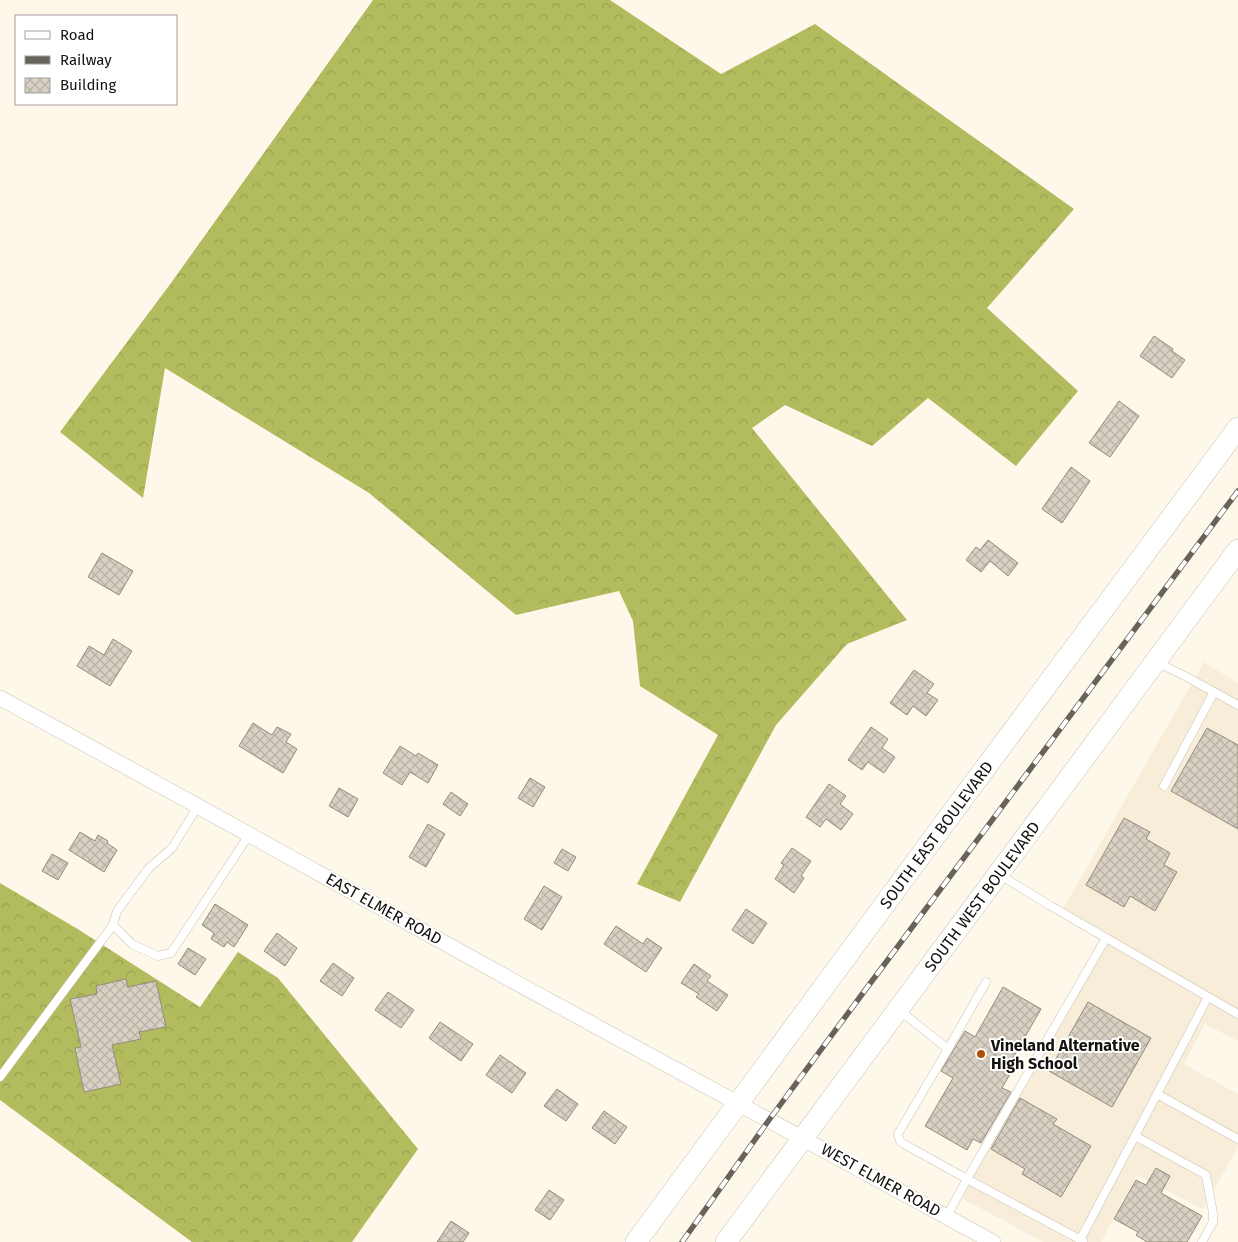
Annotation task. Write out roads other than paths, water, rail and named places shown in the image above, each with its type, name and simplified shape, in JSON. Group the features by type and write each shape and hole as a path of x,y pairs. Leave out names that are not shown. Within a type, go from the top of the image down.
{"main road":[{"name":"SOUTH EAST BOULEVARD","path":"636,1242 962,798 1238,428"},
{"name":"SOUTH WEST BOULEVARD","path":"726,1242 1238,550"}],"street":[{"name":"EAST ELMER ROAD","path":"0,698 769,1120"},
{"name":"WEST ELMER ROAD","path":"769,1120 993,1242"}],"lane":[{"path":"1155,662 1238,705"},
{"path":"1164,786 1214,692"},
{"path":"0,1077 113,925 117,911 150,868 172,848 198,806"},
{"path":"113,925 132,944 158,956 171,953 249,835"},
{"path":"999,874 1238,1014"},
{"path":"946,1216 1106,938"},
{"path":"986,982 898,1134 900,1141 1082,1241 1208,997"},
{"path":"898,1010 948,1049"},
{"path":"1157,1094 1238,1139"},
{"path":"1135,1136 1206,1175 1214,1222 1202,1242"}],"railway":[{"path":"682,1242 860,997 1238,491"}],"place":[{"name":"Vineland Alternative High School","path":"981,1054"}]}
